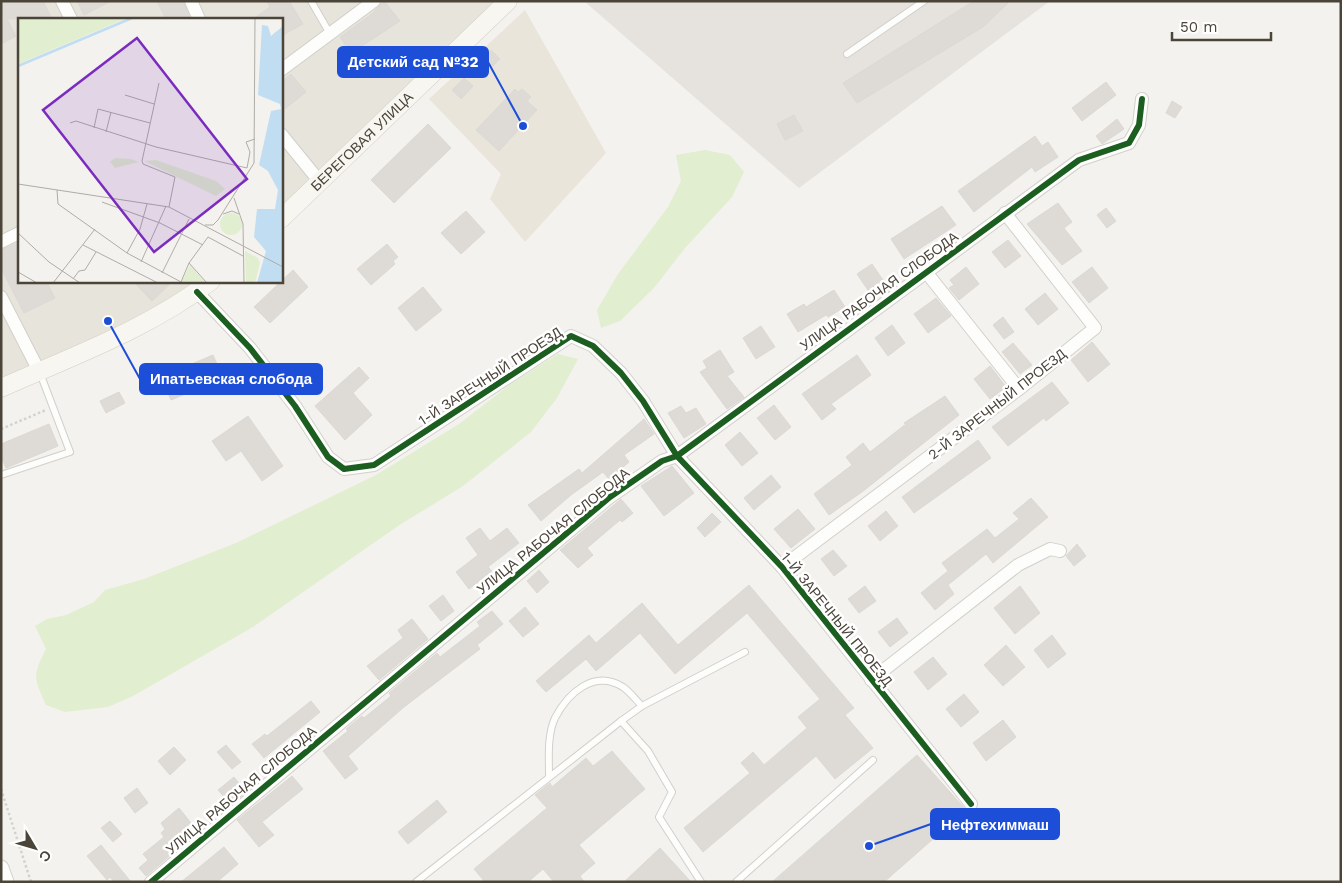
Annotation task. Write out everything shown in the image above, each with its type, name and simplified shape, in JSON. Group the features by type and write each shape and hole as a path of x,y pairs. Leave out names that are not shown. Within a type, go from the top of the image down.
{"main road":[{"name":"БЕРЕГОВАЯ УЛИЦА","path":"282,218 508,1"},
{"path":"1,388 115,338 173,308 211,282"}],"street":[{"path":"62,1 70,18"},
{"path":"192,1 199,18"},
{"path":"282,69 329,32 374,1"},
{"name":"УЛИЦА РАБОЧАЯ СЛОБОДА","path":"151,882 610,497 662,461 677,456 1079,160 1129,143 1139,125 1142,99"},
{"path":"282,135 320,182"},
{"name":"2-Й ЗАРЕЧНЫЙ ПРОЕЗД","path":"782,567 1019,389 1095,328 1006,213"},
{"path":"1,242 18,234"},
{"path":"926,272 1019,389"},
{"name":"1-Й ЗАРЕЧНЫЙ ПРОЕЗД","path":"197,292 250,348 295,406 328,457 344,469 374,466 570,336 593,346 621,372 643,401 677,456 782,567 971,804"},
{"path":"1,297 39,371"},
{"path":"871,680 1018,565 1050,549 1060,551"},
{"path":"1,868 6,882"}],"lane":[{"path":"311,1 329,32"},
{"path":"847,54 924,1"},
{"path":"1,475 70,452 39,371"},
{"path":"416,882 621,720 642,706 745,652"},
{"path":"549,776 549,748 555,719 572,696 587,684 602,679 623,687 642,706"},
{"path":"621,720 648,751 672,792 659,817 701,882"},
{"path":"736,882 873,760"}],"path":[{"path":"1,430 53,407"},
{"path":"1,789 31,882"}],"shaded area":[{"path":"1,1 502,1 282,211 282,18 18,18 18,282 202,282 194,288 43,363 1,378"},
{"path":"584,1 1050,1 799,188"},
{"path":"525,10 606,153 525,242 490,199 501,174 429,99"}],"green space":[{"path":"705,150 730,155 744,172 732,197 685,248 654,288 620,321 601,328 597,310 618,274 668,207 681,181 676,155"},
{"path":"558,354 578,359 557,398 531,432 463,486 398,526 253,627 133,696 108,707 65,712 46,705 36,677 38,665 46,649 35,626 47,619 66,615 94,602 105,590 144,579 236,543 376,475 459,424 512,383"}],"building":[{"path":"1,1 43,1 52,18 7,19 16,36 1,44"},
{"path":"77,1 111,1 84,15"},
{"path":"157,1 183,1 190,18 166,18"},
{"path":"267,1 289,1 303,24 282,35 282,18 254,18 270,7"},
{"path":"384,1 400,21 351,53 340,37 372,14"},
{"path":"974,1 1010,1 983,27 857,103 843,83"},
{"path":"491,50 500,59 488,71 479,62"},
{"path":"291,74 306,92 282,111 282,81"},
{"path":"464,78 473,86 461,99 452,90"},
{"path":"1106,82 1116,95 1082,121 1072,108"},
{"path":"515,89 518,92 522,89 531,97 527,101 537,110 499,151 476,130"},
{"path":"1172,101 1182,107 1175,118 1166,113"},
{"path":"794,115 803,131 785,140 777,124"},
{"path":"1117,119 1124,129 1102,144 1096,136"},
{"path":"428,124 451,148 394,203 371,180"},
{"path":"1035,136 1042,146 1048,142 1058,157 1035,172 1032,167 974,212 958,191"},
{"path":"1058,203 1072,222 1064,228 1082,251 1062,265 1027,224"},
{"path":"942,206 956,225 904,259 891,239"},
{"path":"1106,208 1116,221 1107,228 1097,215"},
{"path":"466,211 485,232 461,254 441,233"},
{"path":"1008,240 1021,256 1005,268 992,252"},
{"path":"18,243 18,282 47,282 55,298 24,313 1,268 1,250"},
{"path":"387,244 398,257 393,261 395,264 371,285 357,269"},
{"path":"872,264 885,283 870,293 857,274"},
{"path":"966,267 979,284 959,300 949,288 954,285 950,280"},
{"path":"1092,267 1108,288 1089,303 1072,282"},
{"path":"293,270 308,287 270,323 254,307"},
{"path":"134,282 172,282 152,301"},
{"path":"423,287 442,310 416,331 398,308"},
{"path":"834,290 845,307 828,317 826,315 798,332 787,314 804,304 806,307"},
{"path":"1045,293 1058,309 1038,325 1025,309"},
{"path":"936,298 951,316 928,333 914,314"},
{"path":"1003,317 1014,332 1004,339 993,325"},
{"path":"892,325 905,343 888,356 875,338"},
{"path":"761,326 775,347 756,359 743,338"},
{"path":"1092,342 1110,364 1088,382 1071,360"},
{"path":"1013,343 1032,365 1020,374 1002,352"},
{"path":"720,350 734,372 727,376 744,397 727,409 700,372 707,368 703,361"},
{"path":"213,355 223,378 171,400 161,377"},
{"path":"857,355 871,375 831,404 836,409 822,420 802,394"},
{"path":"990,366 1006,387 990,399 974,379"},
{"path":"359,367 369,378 353,393 372,415 345,440 315,406"},
{"path":"1052,382 1069,403 1046,421 1044,418 1008,446 992,427"},
{"path":"119,392 125,403 106,413 100,401"},
{"path":"945,396 959,415 862,492 829,515 814,494 852,465 846,457 863,443 870,452 906,424 904,423"},
{"path":"774,405 791,427 775,440 757,418"},
{"path":"681,406 686,413 696,408 706,424 684,438 668,413"},
{"path":"248,416 283,466 262,481 241,451 226,461 212,441"},
{"path":"644,419 654,434 624,455 629,462 609,479 603,472 571,495 541,521 528,505 579,469 582,473"},
{"path":"49,424 58,446 6,468 1,456 1,444"},
{"path":"740,432 758,453 742,466 725,445"},
{"path":"978,440 991,458 914,513 902,497"},
{"path":"672,466 694,493 664,516 641,486"},
{"path":"771,475 781,487 754,510 744,498"},
{"path":"1031,498 1048,517 993,563 986,554 948,585 954,594 935,610 921,593 948,571 942,563 987,529 995,538 1019,519 1013,513"},
{"path":"621,499 633,513 622,522 620,520 587,548 593,555 578,568 560,550"},
{"path":"798,509 815,529 791,548 774,529"},
{"path":"886,511 898,526 880,541 868,526"},
{"path":"712,513 721,522 705,537 697,528"},
{"path":"480,528 490,541 507,528 519,543 488,567 492,571 469,589 456,572 478,555 466,538"},
{"path":"1077,544 1086,556 1074,566 1066,556"},
{"path":"833,550 847,566 834,576 821,559"},
{"path":"539,570 549,582 537,593 527,581"},
{"path":"749,585 854,708 845,715 873,748 835,779 816,756 703,852 684,828 750,773 741,763 753,752 764,765 807,728 798,717 820,699 747,613 675,674 640,633 596,671 586,659 546,692 536,681 589,635 596,643 642,603 678,645"},
{"path":"865,586 876,601 859,613 848,599"},
{"path":"1020,586 1040,613 1015,634 994,608"},
{"path":"443,595 454,611 441,621 429,606"},
{"path":"525,607 539,624 523,637 509,621"},
{"path":"492,611 503,624 477,645 480,649 404,707 348,756 358,769 345,779 323,751 348,731 346,729 362,716 364,718 391,696 389,693 437,653 440,657 480,626 477,622"},
{"path":"897,618 908,633 890,647 878,632"},
{"path":"412,619 428,639 379,680 367,666 403,638 398,630"},
{"path":"1052,635 1066,654 1048,668 1034,650"},
{"path":"1006,645 1025,667 1003,686 984,665"},
{"path":"933,657 947,674 928,690 914,672"},
{"path":"964,694 979,712 961,727 946,709"},
{"path":"311,701 320,712 264,758 252,744 265,734 267,736"},
{"path":"1003,720 1016,737 986,761 973,743"},
{"path":"226,745 241,762 232,769 217,752"},
{"path":"174,747 186,760 170,775 158,761"},
{"path":"612,751 645,789 579,845 595,863 580,876 584,882 554,882 543,869 528,882 485,882 474,869 547,808 535,795 550,783 552,787 586,758 593,766"},
{"path":"917,755 966,810 884,882 772,882"},
{"path":"292,776 303,789 262,822 274,835 259,847 237,820"},
{"path":"234,777 246,792 231,805 218,790"},
{"path":"137,788 148,803 135,813 124,798"},
{"path":"437,800 447,812 408,844 398,832"},
{"path":"179,808 191,823 187,826 194,835 146,876 139,868 148,860 143,854 164,837 161,833 165,829 161,823"},
{"path":"110,821 122,834 113,842 101,828"},
{"path":"101,845 131,882 114,882 110,877 107,880 87,856"},
{"path":"224,847 238,864 217,882 181,882"},
{"path":"660,848 691,882 624,882"}],"cycle path":[{"path":"151,882 610,497 662,461 677,456 1079,160 1129,143 1139,125 1142,99"},
{"path":"197,292 250,348 295,406 328,457 344,469 374,465 571,336 593,346 621,373 643,401 677,456 782,567 971,804"}],"place":[{"name":"Детский сад №32","path":"523,126"},
{"name":"Ипатьевская слобода","path":"108,321"},
{"name":"Нефтехиммаш","path":"869,846"}]}
